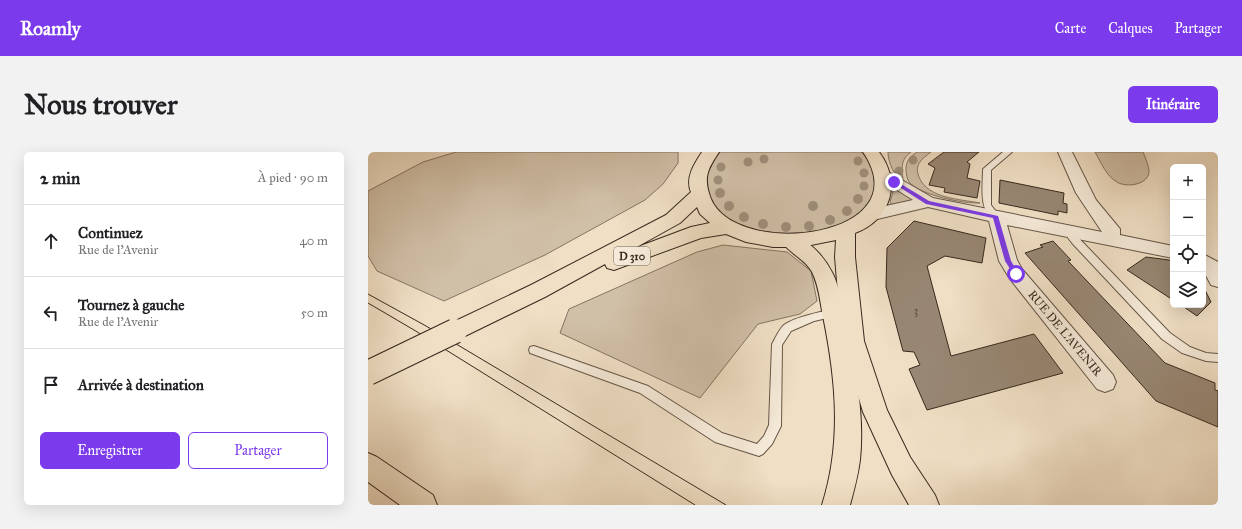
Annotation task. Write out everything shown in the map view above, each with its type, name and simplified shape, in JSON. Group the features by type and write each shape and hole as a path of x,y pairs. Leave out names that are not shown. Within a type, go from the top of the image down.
{"main road":[{"path":"707,154 698,175 699,195 709,212 728,227 754,237 792,242 824,238 846,230 870,215 881,197 884,186 883,176 875,154"},
{"name":"D 310","path":"368,373 538,291 673,219 699,195"},
{"name":"D 310","path":"538,291 698,232 728,227"},
{"path":"846,230 845,257 854,340 875,412 901,466 925,505"},
{"path":"792,242 818,265 829,286 842,358 848,447 844,474 836,505"},
{"path":"368,466 423,505"}],"street":[{"path":"1065,152 1094,210 1110,229 1111,240"},
{"path":"883,176 928,202 1170,251"},
{"path":"870,215 928,202"},
{"name":"RUE DE L'AVENIR","path":"996,217 1008,261 1016,274 1105,382"},
{"path":"1206,263 1212,268 1218,280"}],"lane":[{"path":"996,217 987,205 987,169 1008,152"},
{"path":"1067,231 1166,336 1186,350 1206,357 1218,358"},
{"path":"534,350 644,388 719,438 759,450 768,440 776,426 777,344 788,328 813,317 833,314"}],"shaded area":[{"path":"456,152 678,152 678,163 663,184 645,200 545,255 444,301 377,271 368,256 368,191 423,162"},
{"path":"720,152 861,152 870,160 877,178 874,197 860,215 837,228 807,236 749,230 726,218 711,203 705,185 708,168"},
{"path":"888,152 911,152 903,161 903,180 897,176 892,169"},
{"path":"917,152 931,152 918,165 919,177 923,184 930,190 945,197 980,203 943,198 932,195 915,187 909,182 906,167 909,159"},
{"path":"1095,152 1143,152 1149,168 1148,175 1146,179 1137,184 1121,184 1110,176"},
{"path":"894,188 917,200 892,205 890,202"},
{"path":"723,245 787,252 811,271 817,301 800,314 758,324 700,398 560,333 569,309 697,252"}],"building":[{"path":"944,152 979,152 967,162 970,164 967,178 980,181 977,198 944,192 945,188 929,185 935,168 928,164"},
{"path":"1000,180 1064,193 1063,203 1067,204 1067,213 1058,211 1058,215 999,203"},
{"path":"914,221 986,238 982,263 945,256 927,266 951,356 1034,334 1063,373 927,410 909,369 920,365 914,352 903,351 886,287 887,248"},
{"path":"1053,241 1071,260 1068,261 1165,363 1215,383 1215,390 1218,391 1218,427 1156,401 1025,253 1043,247 1040,245"},
{"path":"1146,257 1169,260 1170,298 1127,270"},
{"path":"1206,292 1211,302 1206,307"},
{"path":"1185,308 1205,308 1197,316"}],"tram line":[{"path":"368,294 426,326 726,505"},
{"path":"368,303 414,330 695,505"}],"route":[{"path":"894,182 928,202 996,217 1008,261 1016,274"}]}
